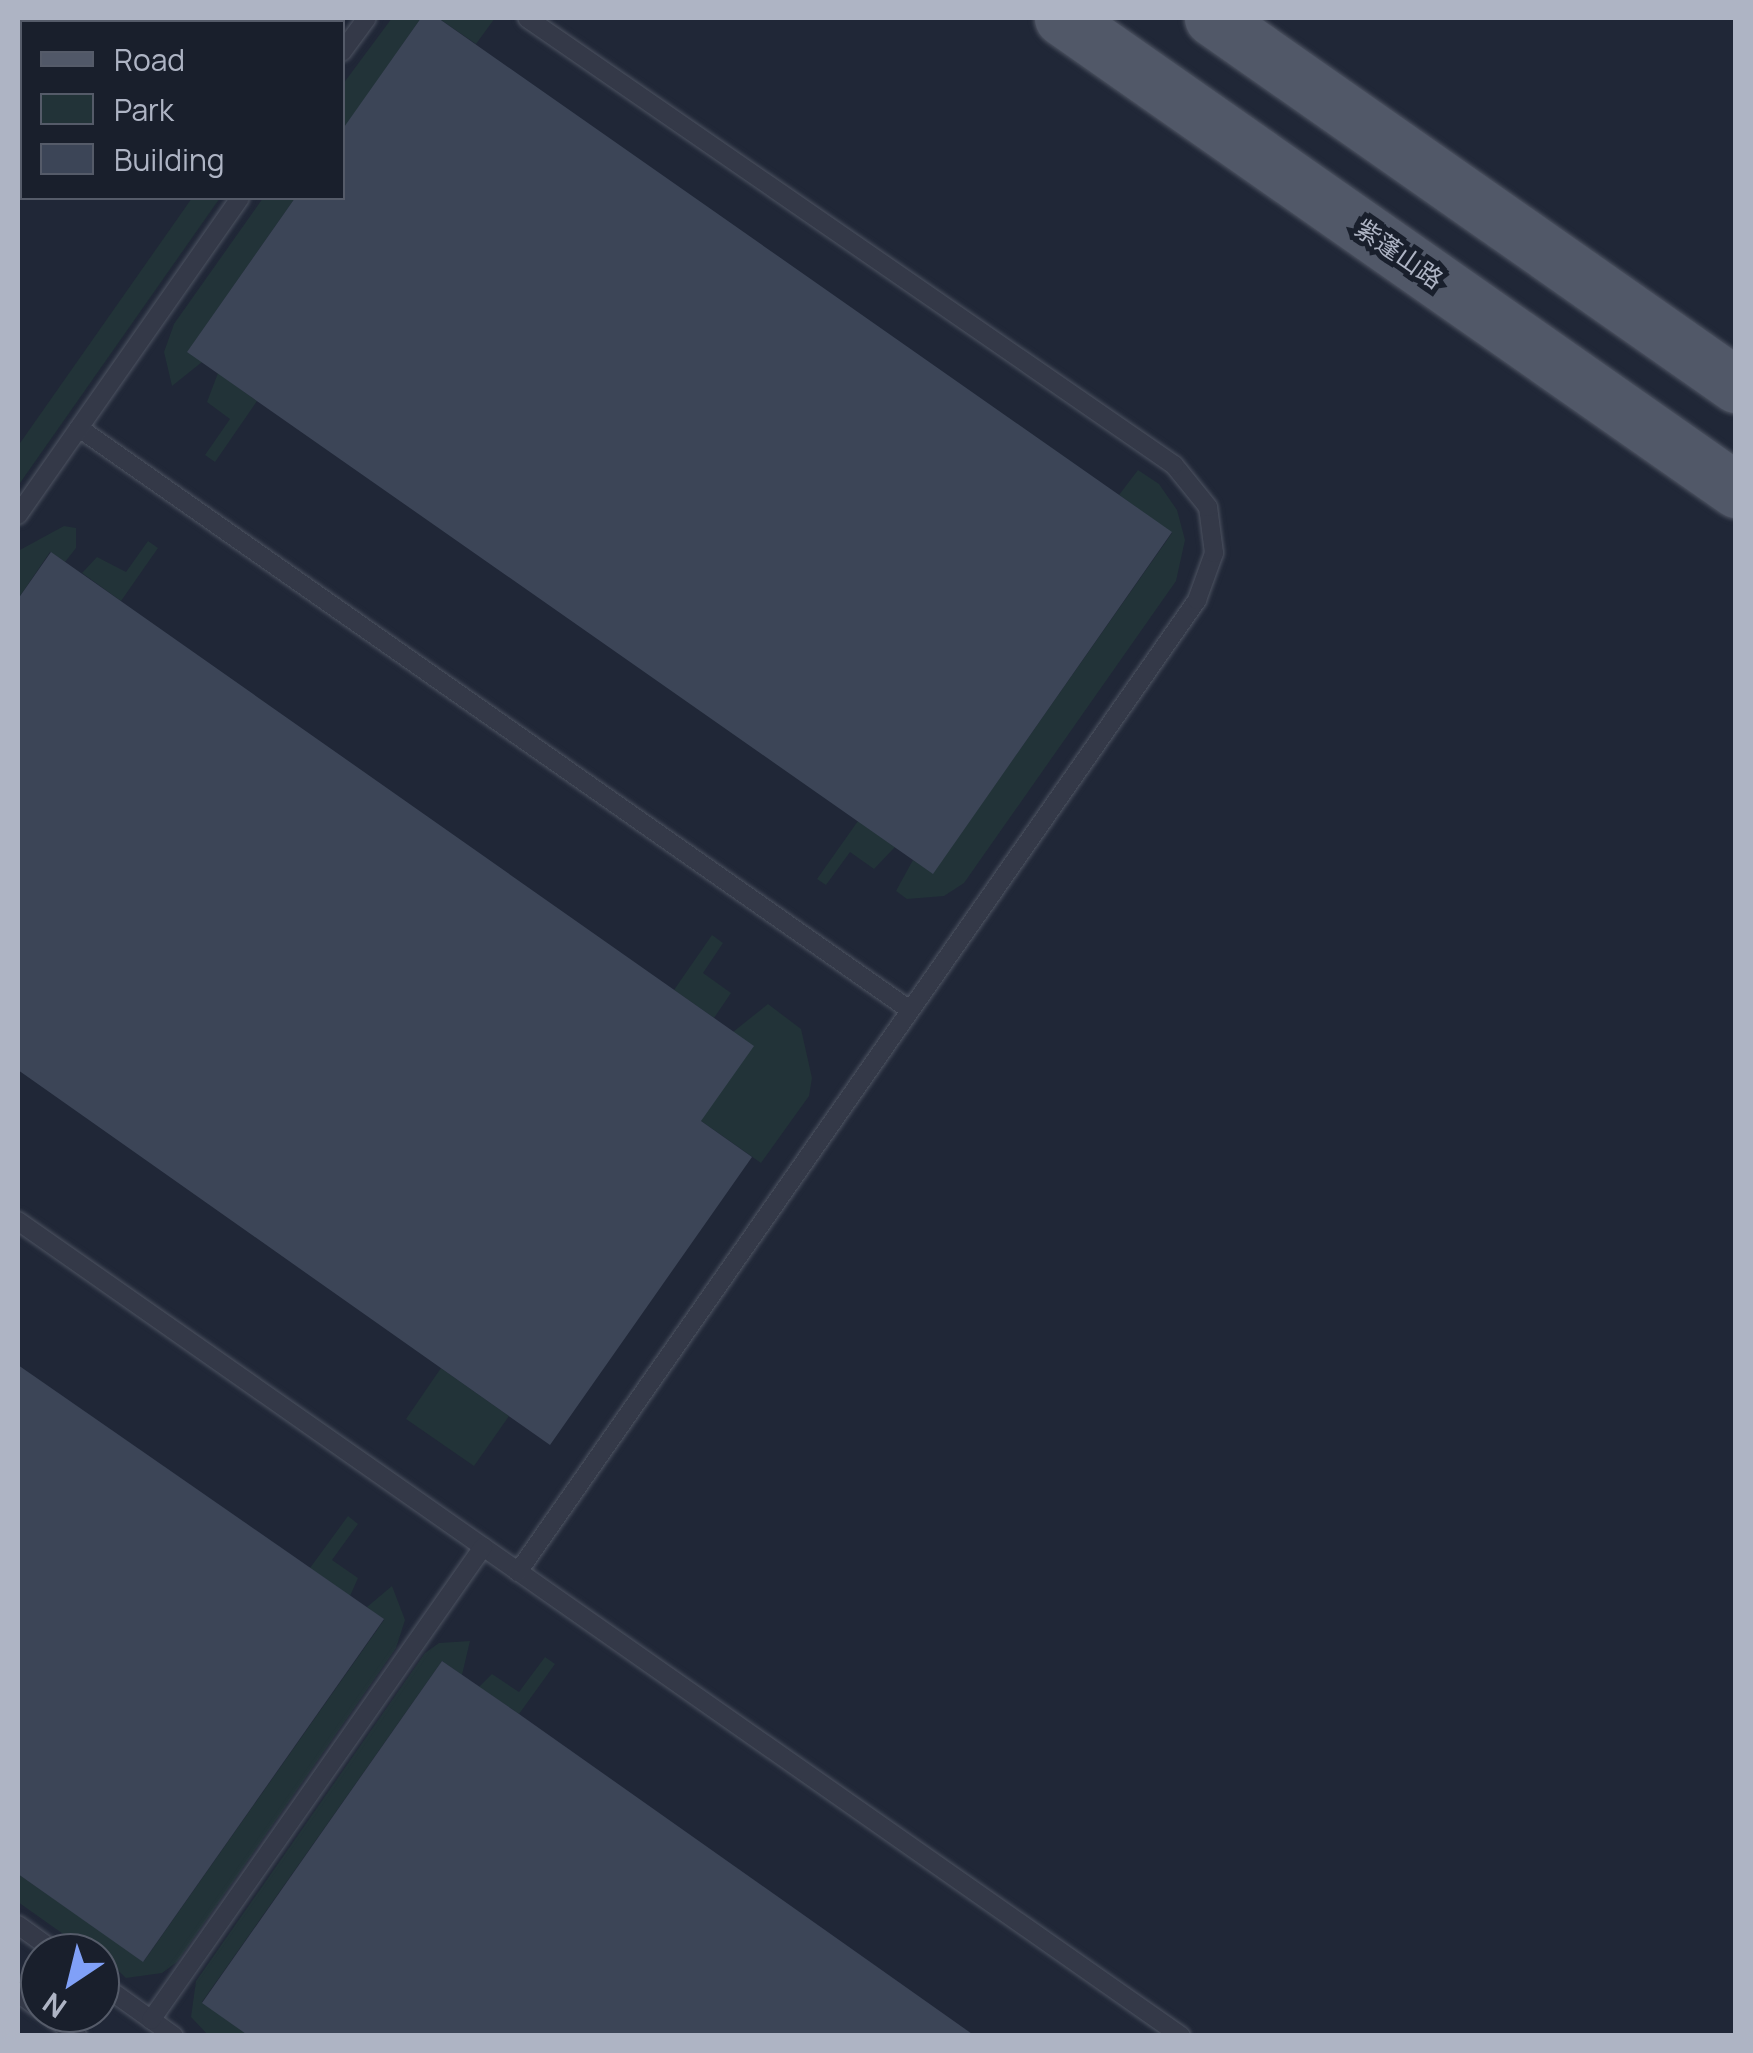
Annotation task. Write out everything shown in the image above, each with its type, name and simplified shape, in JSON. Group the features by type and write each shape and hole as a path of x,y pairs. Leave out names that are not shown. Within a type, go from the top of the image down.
{"main road":[{"name":"紫蓬山路","path":"1062,18 1736,490"},
{"path":"1212,18 1736,385"}],"lane":[{"path":"345,48 367,18"},
{"path":"518,1572 1197,600 1214,553 1208,508 1174,465 527,18"},
{"path":"18,515 239,200"},
{"path":"79,428 910,1010"},
{"path":"18,1222 1181,2036"},
{"path":"152,2020 482,1547"},
{"path":"120,1998 174,2036"}],"green space":[{"path":"392,18 421,18 345,127 345,81"},
{"path":"438,18 495,18 476,44"},
{"path":"191,200 219,200 18,486 18,446"},
{"path":"262,200 294,200 188,351 202,362 172,386 164,352 174,324"},
{"path":"218,373 257,401 215,462 205,455 230,419 207,402"},
{"path":"1138,470 1159,484 1177,510 1185,540 1176,581 964,883 944,896 907,899 896,891 913,860 933,873 1172,533 1119,495"},
{"path":"64,526 76,528 76,548 65,562 50,552 18,599 18,551"},
{"path":"148,541 158,548 121,601 82,573 97,557 126,572"},
{"path":"858,821 895,847 874,869 850,852 826,885 817,879"},
{"path":"712,935 723,943 703,973 731,993 714,1018 674,990"},
{"path":"768,1004 801,1029 812,1078 809,1096 761,1163 701,1121 733,1032"},
{"path":"441,1368 509,1416 474,1466 406,1419"},
{"path":"348,1516 358,1524 332,1560 358,1578 350,1596 310,1568"},
{"path":"392,1586 405,1620 396,1648 177,1962 162,1973 126,1978 120,1972 120,1944 144,1961 384,1620 367,1607"},
{"path":"470,1641 462,1675 442,1661 202,2002 249,2035 208,2035 191,2017 196,1981 425,1653 439,1643"},
{"path":"545,1657 555,1664 519,1714 479,1687 492,1674 519,1692"},
{"path":"18,1874 103,1933 62,1933 18,1902"}],"building":[{"path":"421,18 438,18 1172,532 933,874 187,352 294,200 345,200 345,126"},
{"path":"51,552 754,1046 701,1121 752,1157 550,1445 18,1070 18,599"},
{"path":"18,1365 384,1619 143,1962 120,1946 120,1933 102,1933 18,1874"},
{"path":"442,1661 975,2036 249,2036 202,2003"}]}
